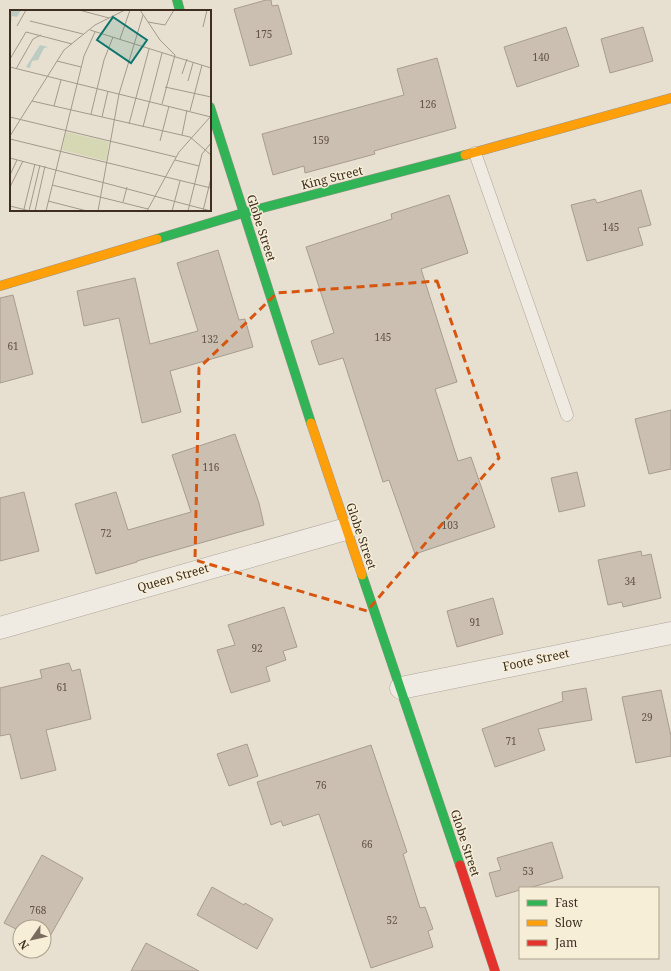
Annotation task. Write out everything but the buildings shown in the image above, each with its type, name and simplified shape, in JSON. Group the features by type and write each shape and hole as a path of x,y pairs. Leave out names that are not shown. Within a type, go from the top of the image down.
{"main road":[{"path":"177,0 180,10"},
{"name":"King Street","path":"0,286 243,213 475,153 671,98"},
{"name":"Globe Street","path":"211,110 346,529 401,688 495,971"}],"street":[{"name":"Queen Street","path":"0,628 346,529"},
{"name":"Foote Street","path":"401,688 671,633"}],"lane":[{"path":"475,153 567,415"}],"highlighted area":[{"path":"437,281 499,458 367,611 195,560 199,368 277,293"}],"traffic: fast":[{"path":"177,0 180,10"},
{"path":"211,110 311,423"},
{"path":"157,239 243,213 465,155"},
{"path":"362,575 460,865"}],"traffic: slow":[{"path":"465,155 671,98"},
{"path":"0,286 157,239"},
{"path":"311,423 362,575"}],"traffic: jam":[{"path":"460,865 495,971"}]}
